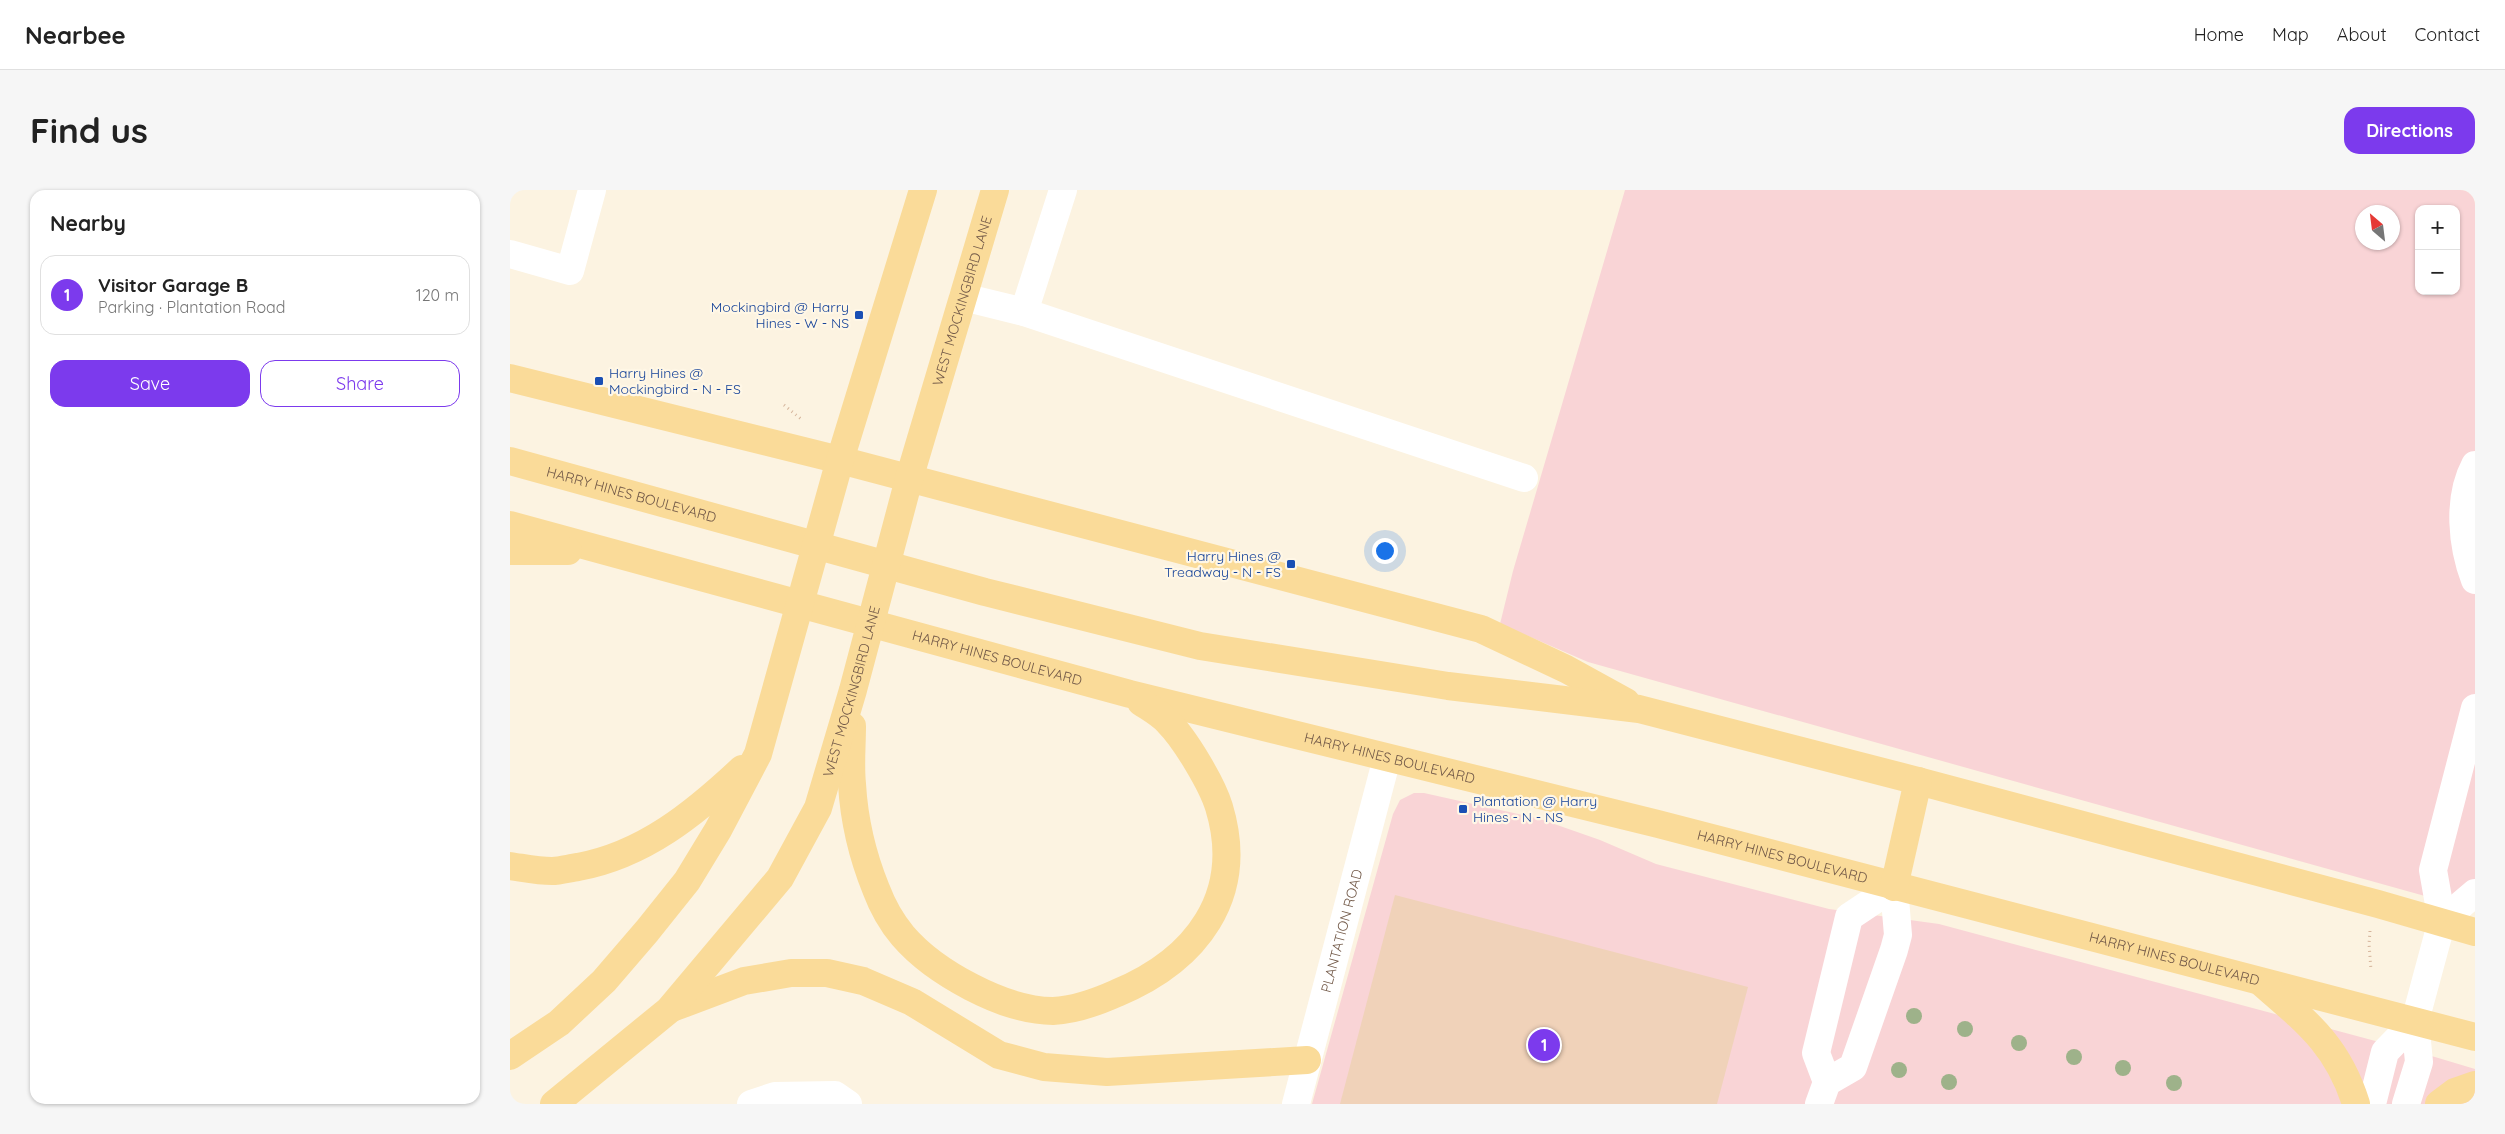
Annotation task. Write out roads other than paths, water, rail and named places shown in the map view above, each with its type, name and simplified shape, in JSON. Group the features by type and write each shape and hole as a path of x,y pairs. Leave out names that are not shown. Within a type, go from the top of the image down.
{"main road":[{"path":"510,1056 559,1023 604,981 647,931 687,881 718,830 758,754 840,460 923,190"},
{"name":"WEST MOCKINGBIRD LANE","path":"554,1104 669,1010 780,878 818,808 853,690 909,479 995,190"},
{"path":"510,378 840,460 1481,629 1566,669 1639,709"},
{"name":"HARRY HINES BOULEVARD","path":"510,462 985,592 1200,646 1448,686 1639,709 1918,781 2442,921 2475,932"},
{"name":"HARRY HINES BOULEVARD","path":"510,525 1130,694 1658,824 1894,888 2475,1037"},
{"path":"510,551 600,551"},
{"path":"853,690 852,784 861,840 876,890 892,920 904,936 932,962 967,984 1001,1000 1026,1008 1054,1011 1096,1002 1146,981 1177,959 1203,931 1215,910 1224,882 1228,851 1215,794 1203,772 1168,721 1130,694"},
{"path":"510,866 553,871 596,864 624,854 650,841 702,806 758,754"},
{"path":"1894,888 1918,781"},
{"path":"669,1010 744,981 790,973 827,973 862,981 912,1002 999,1055 1044,1067 1107,1072 1307,1060"},
{"path":"2260,981 2315,1029 2340,1063 2356,1104"},
{"path":"2439,1104 2455,1092 2475,1085"}],"street":[{"path":"510,254 570,271 592,190"},
{"path":"1024,312 1063,190"},
{"path":"963,297 1024,312 1524,478"},
{"path":"2475,465 2464,503 2464,533 2475,580"},
{"path":"2406,1104 2419,1062 2415,1021 2442,921 2433,870 2475,708"},
{"name":"PLANTATION ROAD","path":"1296,1104 1387,758"},
{"path":"1894,888 1898,935 1894,950 1853,1067 1823,1093 1816,1053 1849,917 1894,888"},
{"path":"2442,921 2475,893"},
{"path":"2372,1104 2386,1052 2415,1021"},
{"path":"751,1104 775,1096 835,1095 848,1104"}],"place":[{"name":"Mockingbird @ Harry Hines - W - NS","path":"859,315"},
{"name":"Harry Hines @ Mockingbird - N - FS","path":"599,381"},
{"name":"Harry Hines @ Treadway - N - FS","path":"1291,564"},
{"name":"Plantation @ Harry Hines - N - NS","path":"1463,809"},
{"name":"Visitor Garage B","path":"1544,1045"}]}
